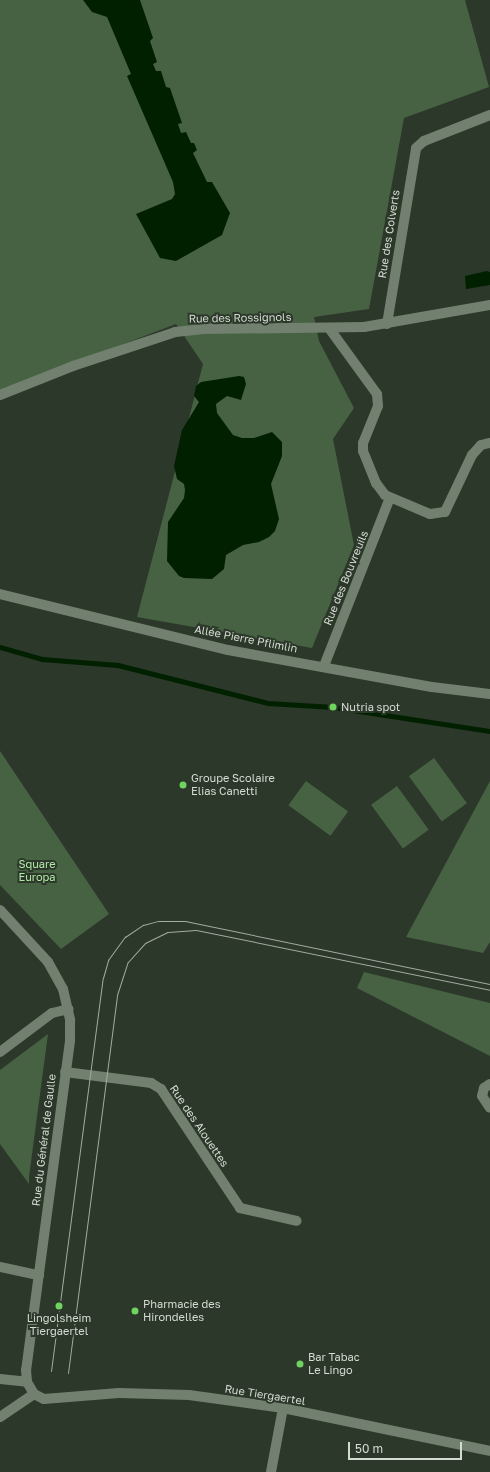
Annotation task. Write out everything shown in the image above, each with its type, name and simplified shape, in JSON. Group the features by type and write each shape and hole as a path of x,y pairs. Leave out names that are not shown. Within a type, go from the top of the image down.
{"street":[{"name":"Rue des Colverts","path":"387,324 416,148 424,141 490,115"},
{"name":"Rue des Rossignols","path":"0,395 73,366 175,332 204,329 329,328 387,324 490,305"},
{"path":"329,328 377,394 378,406 364,443 363,451 380,490 390,498 430,514 445,512 472,455 482,445 490,443"},
{"name":"Rue des Bouvreuils","path":"324,666 390,498"},
{"name":"Allée Pierre Pflimlin","path":"0,594 228,650 324,666 432,687 490,694"},
{"name":"Rue du Général de Gaulle","path":"0,910 48,962 64,989 68,1009 70,1041 26,1370 27,1382"},
{"path":"0,1052 52,1013 68,1009"},
{"name":"Rue des Alouettes","path":"65,1072 151,1083 161,1089 240,1208 298,1221"},
{"path":"490,1084 484,1088 482,1096 490,1108"},
{"path":"0,1267 39,1275"},
{"path":"0,1379 27,1382 34,1394 0,1417"},
{"name":"Rue Tiergaertel","path":"34,1394 44,1399 119,1393 188,1395 283,1408 490,1451"},
{"path":"271,1472 283,1408"}],"green space":[{"path":"0,0 465,0 489,87 404,118 369,309 314,317 319,341 354,408 333,439 354,545 312,648 137,617 203,364 176,324 0,391"},
{"name":"Square Europa","path":"0,751 109,914 61,949 0,885"},
{"path":"434,758 467,803 442,822 409,776"},
{"path":"306,781 348,812 330,836 288,805"},
{"path":"490,781 490,942 483,953 406,937"},
{"path":"397,786 429,830 403,848 371,805"},
{"path":"364,972 490,1003 490,1056 357,988"},
{"path":"48,1034 29,1184 0,1144 0,1070"}],"shaded area":[{"path":"83,0 140,0 153,38 150,41 157,62 153,64 156,71 161,71 166,87 170,88 182,123 178,124 181,133 186,132 191,143 194,143 197,150 193,153 207,182 212,182 230,213 222,235 176,261 160,258 136,214 172,199 175,194 173,182 127,76 131,74 107,17 92,12"},
{"path":"487,271 490,272 490,285 466,289 465,276"},
{"path":"239,376 244,377 246,384 241,400 227,396 216,404 217,413 233,435 242,438 254,438 272,432 282,442 282,456 271,484 279,519 275,531 269,537 259,542 243,545 226,555 224,569 212,579 184,578 179,576 167,561 168,522 184,498 185,490 184,484 177,479 174,466 182,430 199,402 194,396 196,386 201,382"}],"waterway":[{"path":"0,647 42,659 118,665 268,703 333,707 490,731"}],"tram line":[{"path":"51,1371 103,978 108,960 125,937 143,925 158,921 185,921 490,984"},
{"path":"68,1373 117,995 128,962 145,943 168,932 196,930 490,990"}],"place":[{"name":"Nutria spot","path":"333,707"},
{"name":"Groupe Scolaire Elias Canetti","path":"183,785"},
{"name":"Lingolsheim Tiergaertel","path":"59,1306"},
{"name":"Pharmacie des Hirondelles","path":"135,1311"},
{"name":"Bar Tabac Le Lingo","path":"300,1364"}]}
